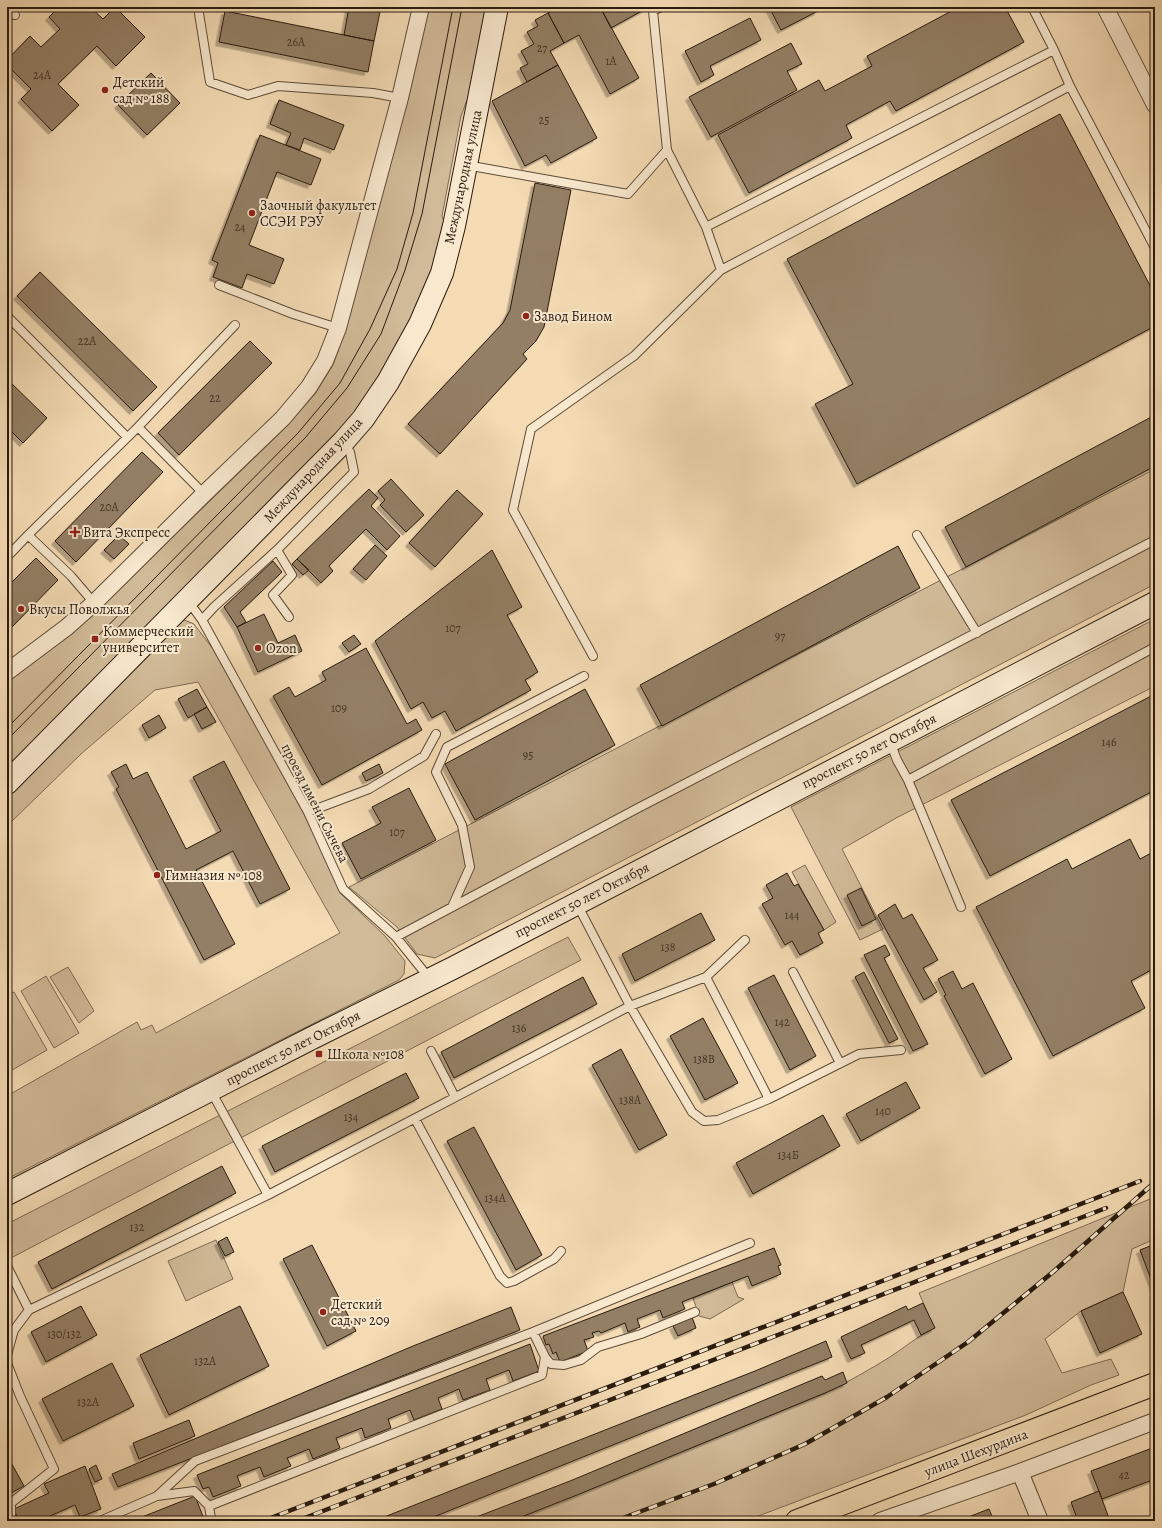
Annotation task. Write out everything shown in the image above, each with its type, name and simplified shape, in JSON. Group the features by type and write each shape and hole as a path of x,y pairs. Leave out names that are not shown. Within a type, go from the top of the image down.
{"main road":[{"name":"Международная улица","path":"7,783 344,442 388,382 420,324 442,273 454,226 497,7"},
{"name":"проспект 50 лет Октября","path":"7,1194 211,1091 429,978 453,968 1155,603"},
{"name":"улица Шехурдина","path":"797,1521 1155,1384"}],"street":[{"path":"7,672 66,627 94,603 282,418 309,388 325,361 338,328 400,98 421,7"},
{"path":"1105,7 1155,105"},
{"path":"880,1521 1020,1472 1155,1421"},
{"path":"1020,1472 1040,1521"}],"lane":[{"path":"198,7 210,82 248,95 278,86 373,93 400,98"},
{"path":"660,7 653,11 666,150 706,227 721,270"},
{"path":"1032,7 1070,86 1155,248"},
{"path":"706,227 1054,50"},
{"path":"593,656 513,510 531,429 634,356 721,270 1070,86"},
{"path":"466,165 628,194 666,150"},
{"path":"219,285 293,314 338,328"},
{"path":"7,316 127,437"},
{"path":"7,557 138,427 234,325"},
{"path":"138,427 204,494"},
{"path":"202,620 214,607 277,550 354,472 350,452 344,442"},
{"path":"28,535 71,576 94,603"},
{"path":"917,535 977,633"},
{"path":"396,937 633,811 1155,540"},
{"path":"277,550 292,575 273,595 289,617"},
{"name":"проезд имени Сычева","path":"186,602 194,609 202,620 308,812 343,888 396,937 429,978"},
{"path":"908,780 1155,647"},
{"path":"452,907 470,867 462,825 436,772 448,746 584,676"},
{"path":"308,812 369,789 424,756 436,734"},
{"path":"889,741 908,780 961,907"},
{"path":"577,904 630,1006 692,1112 704,1121 718,1120 769,1099 859,1054 900,1050"},
{"path":"7,1355 11,1332 29,1310 268,1194 630,1006 706,977 745,940"},
{"path":"793,972 840,1063"},
{"path":"706,977 769,1099"},
{"path":"431,1051 456,1097"},
{"path":"211,1091 268,1194"},
{"path":"414,1119 500,1276 507,1283 514,1281 554,1259 561,1251"},
{"path":"157,1496 195,1461 533,1332 750,1243"},
{"path":"7,1266 29,1310"},
{"path":"533,1332 545,1357 551,1364 564,1365 581,1360 598,1347 641,1334 695,1312"},
{"path":"209,1506 542,1375 545,1357"},
{"path":"7,1363 20,1396 54,1470 11,1503 11,1521"},
{"path":"100,1521 157,1496 194,1491 209,1506 211,1519 206,1521"}],"shaded area":[{"path":"429,7 486,7 470,92 461,116 442,216 446,227 412,321 385,372 333,442 7,776 7,683 98,610 288,425 315,394 333,365 346,329 405,107"},
{"path":"1155,469 1155,584 435,958 417,954 397,927 349,887"},
{"path":"182,619 194,624 219,657 304,814 341,894 385,936 405,961 404,974 399,980 7,1179 7,1096 137,1022 141,1030 152,1025 156,1033 340,933 198,682 155,690 81,754 7,826 7,792"},
{"path":"1155,619 1155,686 898,817 842,849 883,929 860,940 791,807"},
{"path":"805,865 836,922 824,930 792,872"},
{"path":"568,937 581,960 7,1260 7,1224"},
{"path":"68,967 94,1011 79,1023 50,977"},
{"path":"46,976 79,1033 54,1048 21,991"},
{"path":"14,992 47,1050 7,1073 7,995"},
{"path":"1155,1197 1155,1239 1132,1249 1123,1292 1081,1311 1045,1339 1062,1373 1111,1359 1119,1375 1091,1385 1026,1415 745,1521 511,1521 834,1389 882,1362 934,1328 919,1293"},
{"path":"216,1240 233,1279 186,1301 168,1261"},
{"path":"732,1282 738,1297 744,1299 710,1319 699,1316 693,1298"}],"building":[{"path":"59,7 90,7 103,19 115,7 145,37 116,66 97,46 58,84 79,105 52,131 21,99 31,89 7,65 7,60 30,36 41,47 60,29 49,17"},
{"path":"349,7 381,7 374,41 344,35"},
{"path":"559,7 600,7 639,78 610,94 579,35 564,43 548,13"},
{"path":"600,7 649,7 611,28"},
{"path":"769,7 816,7 818,11 781,30"},
{"path":"959,7 1005,7 1024,42 896,111 890,101 846,125 852,138 749,193 718,135 819,80 825,91 872,66 867,56"},
{"path":"225,11 374,41 368,72 219,42"},
{"path":"548,13 564,43 550,51 558,65 527,82 520,68 528,64 521,51 534,44 527,32 538,26 535,20"},
{"path":"750,18 761,40 710,66 714,75 701,82 685,51"},
{"path":"791,43 802,64 787,71 797,90 711,137 689,97"},
{"path":"558,65 597,138 551,163 546,155 525,166 492,101"},
{"path":"151,73 180,103 147,135 118,105"},
{"path":"279,100 344,125 334,150 304,138 300,150 286,145 291,133 270,124"},
{"path":"1060,114 1155,295 1155,326 857,484 815,404 853,384 787,259"},
{"path":"260,135 321,159 311,185 277,172 249,245 284,259 274,284 247,274 242,288 213,277 218,263 212,260"},
{"name":"Завод Бином","path":"535,183 571,190 544,327 536,341 523,354 527,359 440,454 408,424 503,323 510,310"},
{"path":"40,272 157,387 133,411 17,296"},
{"path":"250,341 272,363 179,455 158,433"},
{"path":"7,379 47,418 23,443 7,427"},
{"path":"1155,415 1155,466 966,567 945,527"},
{"path":"142,452 163,472 76,562 55,541"},
{"path":"391,479 424,515 406,532 380,505 385,500 378,491"},
{"path":"369,489 378,498 371,506 400,536 387,550 366,529 329,566 333,571 321,583 297,559"},
{"path":"457,490 483,514 435,567 409,543"},
{"path":"119,535 129,544 114,559 104,550"},
{"path":"375,545 387,556 366,580 353,569"},
{"path":"898,546 920,588 662,726 640,685"},
{"path":"492,550 522,607 507,615 538,672 525,680 531,690 456,731 445,711 432,718 423,702 411,709 375,641"},
{"path":"36,558 58,580 7,632 7,587"},
{"path":"297,559 309,570 303,575 292,564"},
{"path":"273,561 282,572 240,612 246,622 237,627 224,607"},
{"path":"264,614 278,643 295,635 302,651 258,672 237,627"},
{"path":"354,635 361,644 349,652 342,643"},
{"path":"366,648 407,724 416,719 422,730 322,785 273,696 289,687 295,697 326,680 322,672"},
{"path":"197,689 207,707 188,718 178,699"},
{"path":"585,689 615,745 475,820 445,764"},
{"path":"1155,694 1155,790 990,876 951,800"},
{"path":"207,707 216,722 202,729 194,714"},
{"path":"159,715 166,728 149,738 142,725"},
{"path":"224,761 290,889 260,904 233,851 196,870 235,944 204,960 116,789 119,787 111,772 126,764 133,779 147,772 186,849 221,831 193,777"},
{"path":"379,764 383,773 366,781 362,773"},
{"path":"409,788 436,840 361,879 342,843 381,823 372,807"},
{"path":"1130,839 1140,859 1155,851 1155,968 1131,981 1145,1008 1053,1056 976,907 1067,859 1072,869"},
{"path":"787,873 794,886 798,884 824,930 818,933 823,943 800,955 792,941 785,945 762,904 773,898 766,885"},
{"path":"861,888 876,919 862,926 847,895"},
{"path":"895,904 903,919 912,914 938,960 923,968 937,992 924,1000 878,915"},
{"path":"701,913 715,940 635,981 622,954"},
{"path":"885,945 890,955 884,958 928,1044 913,1051 864,955"},
{"path":"953,971 962,989 973,983 1012,1059 985,1074 944,996 946,995 938,979"},
{"path":"864,972 898,1039 889,1043 855,977"},
{"path":"774,975 816,1056 790,1070 748,988"},
{"path":"583,977 597,1004 454,1078 441,1052"},
{"path":"703,1018 738,1083 705,1100 670,1036"},
{"path":"621,1049 667,1135 639,1150 592,1065"},
{"path":"406,1073 419,1098 275,1172 262,1146"},
{"path":"906,1082 920,1108 861,1141 846,1114"},
{"path":"823,1115 840,1146 753,1194 736,1163"},
{"path":"474,1127 542,1255 516,1270 447,1141"},
{"path":"222,1166 236,1193 52,1289 38,1262"},
{"path":"227,1237 234,1252 225,1256 218,1242"},
{"path":"1155,1244 1155,1290 1140,1250"},
{"path":"312,1245 356,1331 327,1346 283,1259"},
{"path":"774,1248 781,1265 778,1266 781,1274 752,1286 748,1276 682,1302 685,1309 663,1318 660,1310 637,1319 640,1327 628,1332 625,1323 601,1333 599,1331 592,1333 594,1337 584,1340 588,1351 560,1362 556,1352 553,1354 549,1344 546,1345 543,1336"},
{"path":"1123,1292 1142,1334 1100,1353 1081,1311"},
{"path":"7,1301 11,1308 7,1310"},
{"path":"923,1303 935,1328 921,1335 914,1320 861,1345 865,1353 851,1359 841,1337 906,1306 908,1310"},
{"path":"81,1306 97,1335 46,1362 31,1332"},
{"path":"240,1306 269,1366 169,1415 140,1355"},
{"path":"511,1307 520,1330 118,1487 112,1474 413,1346"},
{"path":"692,1317 696,1328 678,1336 673,1326"},
{"path":"826,1341 832,1357 426,1520 374,1521 755,1371"},
{"path":"530,1344 539,1371 513,1381 509,1370 486,1379 490,1390 463,1400 459,1389 438,1398 442,1409 414,1420 410,1410 388,1419 391,1428 365,1438 362,1428 336,1438 340,1448 313,1459 309,1449 287,1458 291,1466 264,1477 260,1467 237,1476 241,1486 213,1497 209,1487 203,1489 197,1475"},
{"path":"112,1363 134,1406 63,1441 42,1399"},
{"path":"843,1372 847,1383 577,1495 511,1521 466,1521 570,1481 822,1376 825,1380"},
{"path":"189,1420 195,1436 139,1459 133,1443"},
{"path":"1155,1447 1155,1479 1102,1499 1091,1471"},
{"path":"7,1455 24,1486 7,1495"},
{"path":"96,1465 102,1479 95,1482 89,1469"},
{"path":"85,1466 101,1509 80,1517 75,1505 50,1516 47,1521 19,1521 14,1509 49,1493 44,1484"},
{"path":"1099,1491 1110,1521 1078,1521 1071,1502"},
{"path":"195,1496 204,1519 199,1521 132,1521"},
{"path":"989,1509 994,1521 958,1521"}],"tram line":[{"path":"7,728 298,433 340,383 370,329 397,269 413,213 453,7"},
{"path":"7,740 305,438 347,388 381,334 405,270 422,214 462,7"}],"railway":[{"path":"263,1521 1140,1181"},
{"path":"615,1521 714,1484 805,1444 887,1397 968,1342 1053,1272 1155,1182"},
{"path":"297,1521 1106,1208"}],"place":[{"name":"Детский сад № 188","path":"105,90"},
{"name":"Заочный факультет ССЭИ РЭУ","path":"252,213"},
{"name":"Завод Бином","path":"526,316"},
{"name":"Вита Экспресс","path":"75,532"},
{"name":"Вкусы Поволжья","path":"21,609"},
{"name":"Коммерческий университет","path":"95,639"},
{"name":"Ozon","path":"258,648"},
{"name":"Гимназия № 108","path":"157,875"},
{"name":"Школа №108","path":"319,1054"},
{"name":"Детский сад № 209","path":"323,1312"}]}
